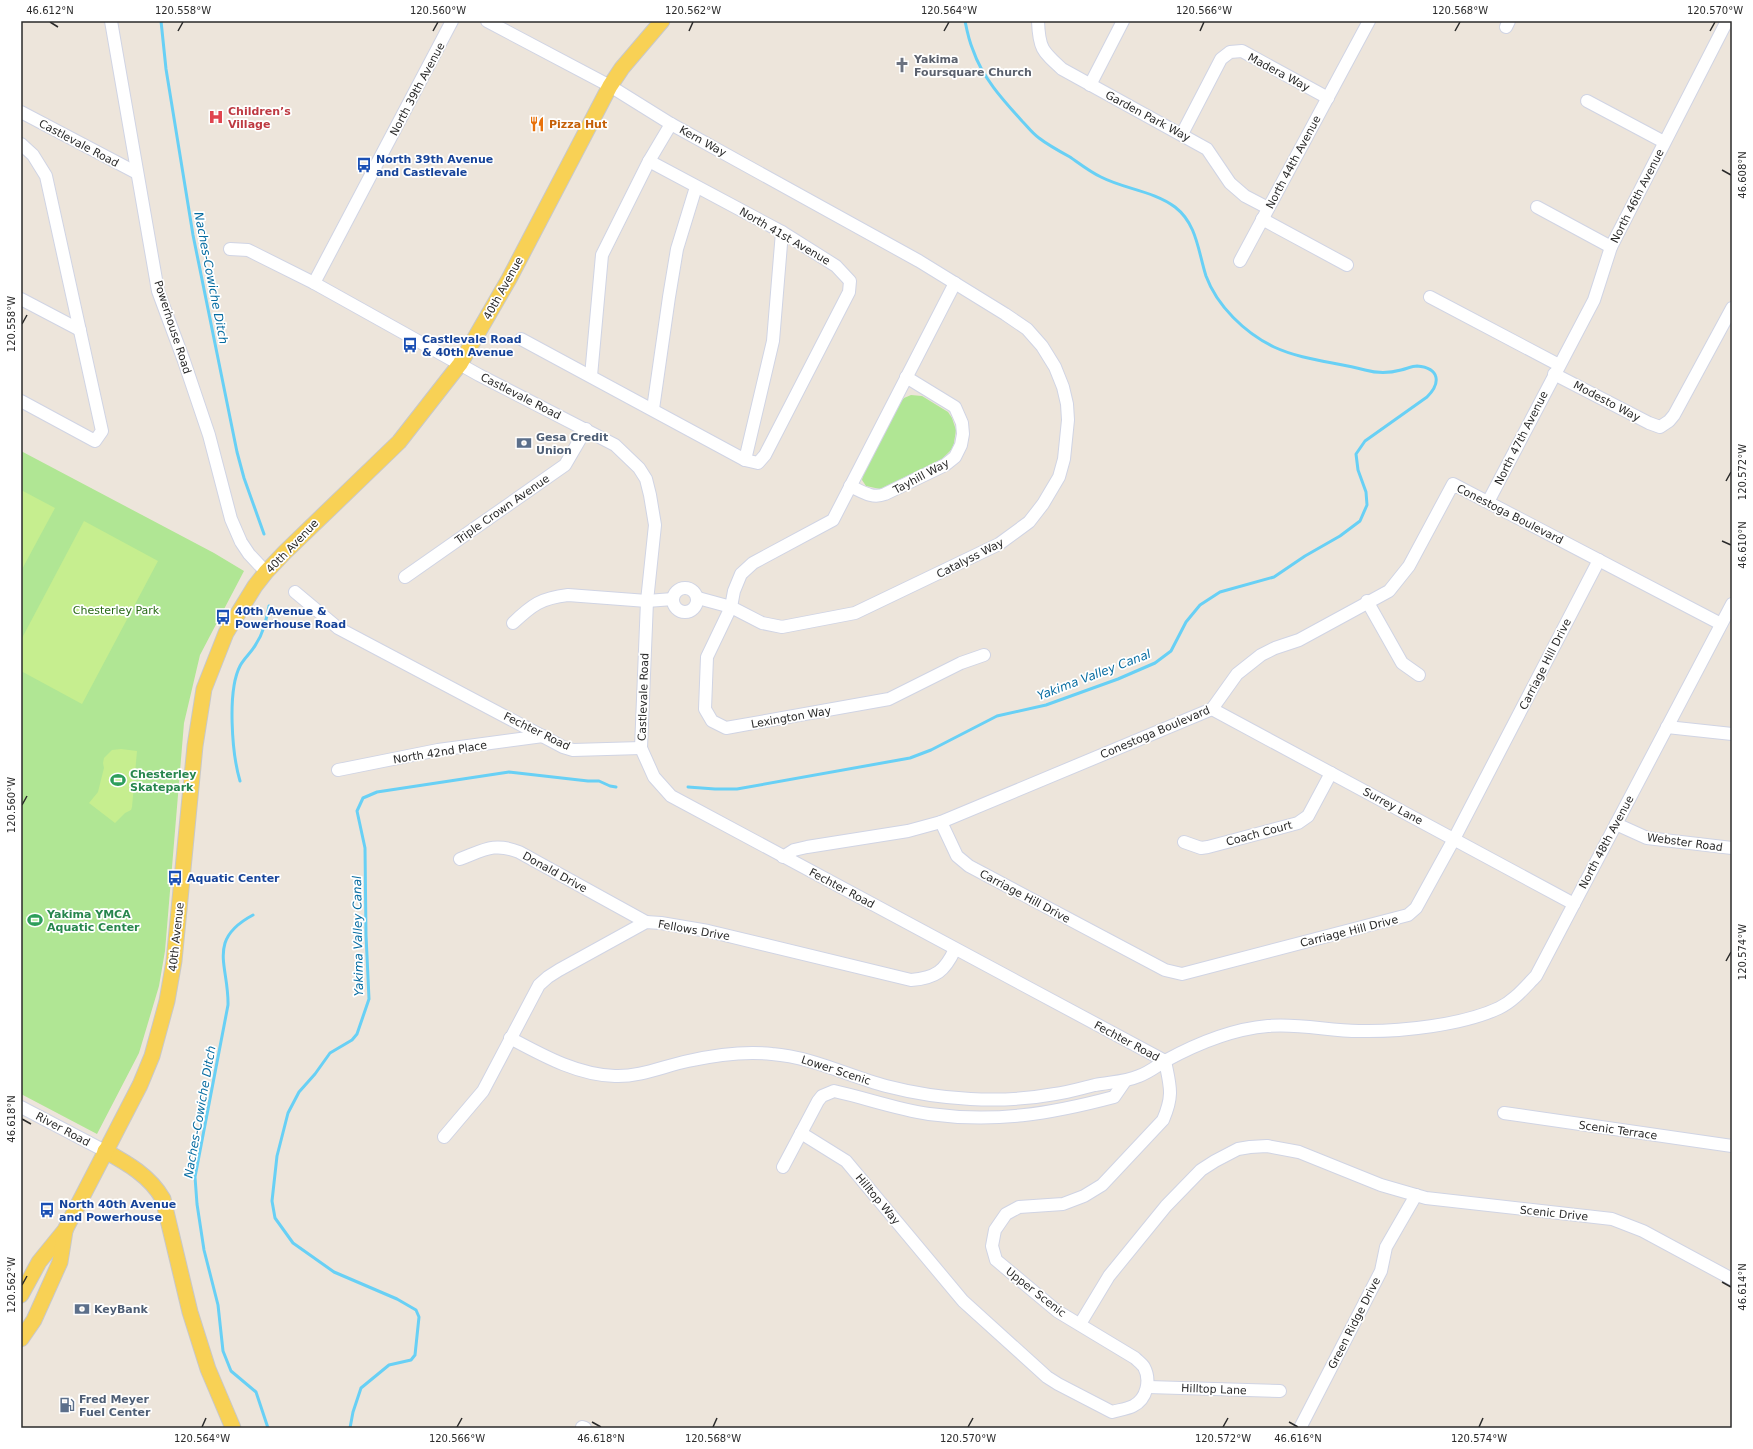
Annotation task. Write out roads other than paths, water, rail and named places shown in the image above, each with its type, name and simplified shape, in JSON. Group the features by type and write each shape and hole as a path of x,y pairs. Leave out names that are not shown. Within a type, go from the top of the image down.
{"main road":[{"name":"40th Avenue","path":"65,1230 140,1085 152,1056 168,1001 174,961 195,746 204,689 226,633 255,586 266,572 399,442 460,364 509,279 610,86 622,68 662,21"},
{"path":"105,1151 125,1161 146,1177 157,1189 163,1199 190,1312 208,1369 233,1428"},
{"path":"21,1295 39,1262 65,1230"},
{"path":"21,1339 34,1320 60,1262 65,1230"}],"street":[{"name":"Powerhouse Road","path":"111,21 158,291 184,361 208,435 231,519 241,542 249,554 266,572"},
{"name":"North 39th Avenue","path":"314,283 452,21"},
{"name":"Kern Way","path":"487,21 610,86 671,124 919,261"},
{"name":"Garden Park Way","path":"1038,21 1039,42 1046,55 1062,69 1207,149 1230,183 1245,196 1268,208"},
{"path":"1090,85 1123,21"},
{"name":"North 44th Avenue","path":"1347,265 1262,219 1369,21"},
{"name":"North 46th Avenue","path":"1557,369 1594,300 1611,248 1727,21"},
{"name":"Madera Way","path":"1182,134 1220,58 1230,52 1242,51 1328,98"},
{"path":"1587,101 1664,142"},
{"name":"Castlevale Road","path":"22,116 137,173"},
{"path":"591,376 602,255 649,162 671,124"},
{"path":"21,144 33,155 46,176 102,431 95,441 21,401"},
{"name":"North 41st Avenue","path":"649,162 782,232 836,266 850,281 849,292 765,455 758,463 745,460"},
{"path":"653,409 677,249 696,187"},
{"path":"1536,207 1611,248"},
{"path":"1240,261 1262,219"},
{"path":"521,339 745,460 773,341 782,232"},
{"name":"Castlevale Road","path":"230,250 248,250 314,283 460,364 616,445 628,456 646,479 655,525 647,601 641,748"},
{"name":"Catalyss Way","path":"673,599 674,595 679,589 687,588 694,591 698,598 731,607 762,623 782,627 855,613 999,544 1029,522 1044,504 1053,488 1064,459 1068,420 1067,404 1063,387 1055,367 1042,346 1027,329 919,261"},
{"path":"731,607 734,591 742,574 747,568 753,563 833,520 955,283"},
{"name":"Modesto Way","path":"1430,296 1649,423 1660,427 1669,422 1674,415 1732,308"},
{"path":"21,299 80,330"},
{"name":"North 47th Avenue","path":"1488,502 1557,369"},
{"name":"Tayhill Way","path":"850,486 871,496 878,497 945,465 955,457 962,445 962,423 955,407 906,377"},
{"name":"Triple Crown Avenue","path":"405,577 566,465 586,429"},
{"name":"Conestoga Boulevard","path":"783,857 794,850 807,846 908,831 941,822 1212,709 1237,674 1249,663 1275,648 1299,640 1367,601 1389,591 1409,566 1453,484 1721,624"},
{"name":"Carriage Hill Drive","path":"941,822 956,856 969,866 1165,970 1182,974 1408,915 1416,908 1454,839 1599,560"},
{"name":"Fechter Road","path":"294,592 338,628 563,747 573,750 641,748 654,777 671,796 1165,1061 1185,1050 1220,1038 1246,1030 1269,1026 1302,1026 1359,1031 1432,1026"},
{"path":"513,623 530,606 543,600 558,596 568,595 647,601 673,599 673,603 678,610 686,613 694,610 698,602 698,598"},
{"path":"1367,601 1402,664 1419,675"},
{"name":"North 48th Avenue","path":"1432,1026 1476,1016 1500,1008 1511,1001 1536,976 1732,604"},
{"name":"Lexington Way","path":"731,607 707,657 705,709 707,715 712,721 726,728 889,699 961,663 984,655"},
{"name":"Surrey Lane","path":"1212,709 1574,904"},
{"path":"1667,727 1732,734"},
{"name":"North 42nd Place","path":"338,770 438,750 543,736"},
{"name":"Coach Court","path":"1184,842 1201,848 1208,847 1298,823 1308,816 1331,773"},
{"name":"Webster Road","path":"1616,824 1647,838 1732,848"},
{"name":"Donald Drive","path":"460,859 491,847 506,847 519,852 646,922"},
{"name":"Fellows Drive","path":"444,1137 483,1091 539,985 548,977 646,922 661,922 708,931 912,980 924,979 938,974 956,949"},
{"name":"Lower Scenic","path":"510,1038 555,1061 592,1073 615,1076 648,1072 688,1061 747,1053 793,1056 816,1061 848,1075 888,1086 961,1098 1000,1099 1054,1094 1140,1076 1165,1061"},
{"name":"Upper Scenic","path":"1080,1324 1057,1311 996,1260 992,1246 995,1230 1006,1214 1012,1211 1019,1208 1063,1204 1084,1196 1102,1184 1163,1120 1169,1107 1171,1093 1165,1061"},
{"path":"783,1166 818,1101 822,1096 834,1091 886,1105 928,1114 975,1119 1038,1114 1080,1106 1114,1097 1125,1080"},
{"name":"River Road","path":"21,1107 105,1151"},
{"name":"Scenic Terrace","path":"1504,1113 1732,1146"},
{"name":"Hilltop Way","path":"801,1133 846,1161 963,1301 1047,1376 1058,1384 1112,1412 1135,1405 1142,1398 1148,1387"},
{"name":"Scenic Drive","path":"1080,1324 1109,1276 1161,1212 1201,1170 1238,1149 1267,1146 1299,1152 1365,1178 1416,1195 1450,1201 1612,1219 1643,1230 1732,1279"},
{"name":"Green Ridge Drive","path":"1300,1428 1381,1271 1386,1247 1416,1195"},
{"path":"1080,1324 1135,1358 1143,1366 1147,1375 1148,1387"},
{"name":"Hilltop Lane","path":"1148,1387 1280,1391"}],"waterway":[{"name":"Naches-Cowiche Ditch","path":"161,21 166,69 193,235 237,452 244,478 264,534"},
{"name":"Yakima Valley Canal","path":"688,787 737,789 910,758 931,750 997,716 1046,705 1118,679 1155,663 1171,651 1186,622 1200,605 1220,592 1274,577 1305,556 1340,536 1360,521 1367,505 1366,492 1358,470 1356,454 1365,441 1427,397 1435,387 1436,377 1434,373 1425,367 1415,366 1388,372 1369,371 1296,355 1274,347 1253,334 1233,318 1217,298 1206,276 1196,238 1188,221 1182,214 1175,207 1158,197 1110,181 1097,175 1034,134 987,79 970,43 965,21"},
{"name":"Naches-Cowiche Ditch","path":"240,781 233,739 233,691 240,666 261,635 269,606"},
{"name":"Yakima Valley Canal","path":"350,1428 353,1412 361,1388 389,1365 411,1360 415,1355 419,1317 416,1310 397,1299 334,1272 293,1243 275,1218 272,1201 277,1156 288,1113 299,1092 315,1074 330,1053 352,1040 357,1034 369,999 366,935 365,848 357,811 363,798 377,792 509,772 599,781 616,787"},
{"name":"Naches-Cowiche Ditch","path":"253,915 238,924 229,934 225,944 223,955 228,1005 195,1177 197,1204 204,1250 218,1305 223,1351 231,1371 256,1392 268,1428"}],"place":[{"name":"Yakima Foursquare Church","path":"902,65"},
{"name":"Children’s Village","path":"216,117"},
{"name":"Pizza Hut","path":"537,124"},
{"name":"North 39th Avenue and Castlevale","path":"364,165"},
{"name":"Castlevale Road & 40th Avenue","path":"410,345"},
{"name":"Gesa Credit Union","path":"524,443"},
{"name":"40th Avenue & Powerhouse Road","path":"223,617"},
{"name":"Chesterley Skatepark","path":"118,780"},
{"name":"Aquatic Center","path":"175,878"},
{"name":"Yakima YMCA Aquatic Center","path":"35,920"},
{"name":"North 40th Avenue and Powerhouse","path":"47,1210"},
{"name":"KeyBank","path":"82,1309"},
{"name":"Fred Meyer Fuel Center","path":"67,1405"}],"park label":[{"name":"Chesterley Park","path":"116,610"}]}
